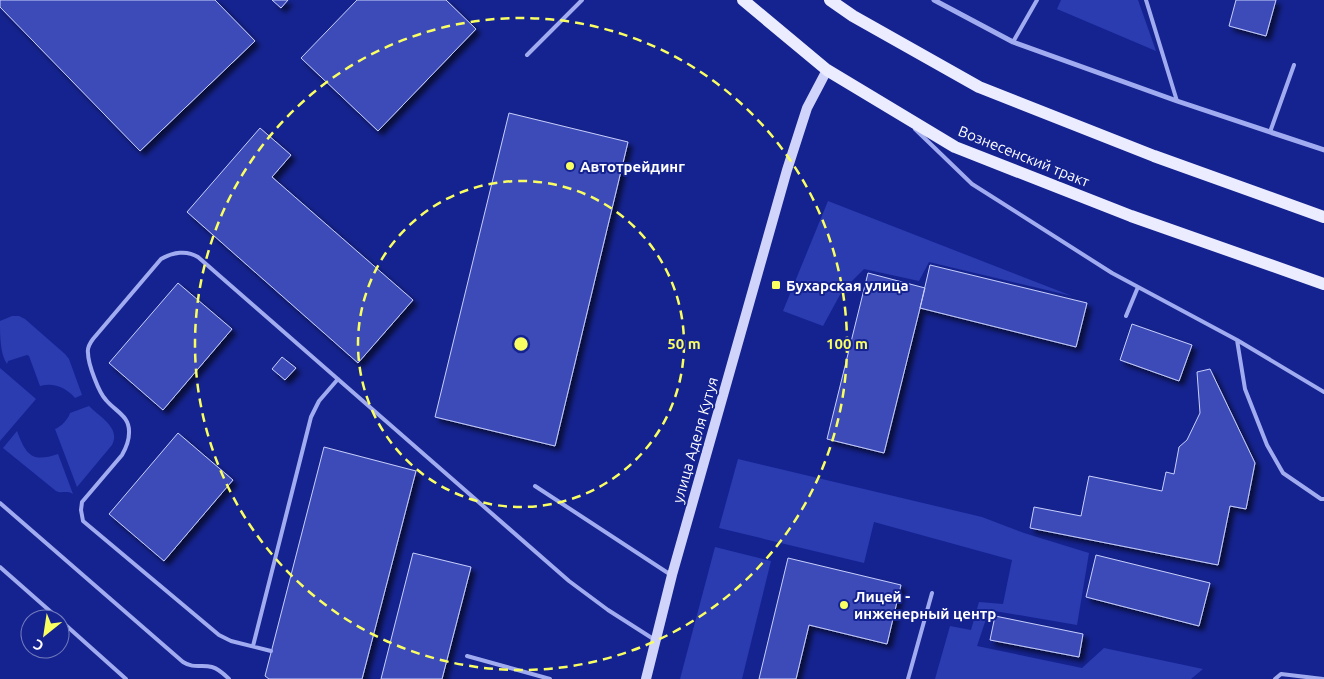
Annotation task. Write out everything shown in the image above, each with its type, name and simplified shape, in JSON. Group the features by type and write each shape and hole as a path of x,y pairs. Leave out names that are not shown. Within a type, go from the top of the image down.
{"main road":[{"name":"Вознесенский тракт","path":"743,0 827,70 955,147 1131,216 1324,284"},
{"path":"830,0 853,16 979,87 1154,156 1324,217"}],"street":[{"path":"934,0 1012,42 1177,101 1324,150"},
{"name":"улица Аделя Кутуя","path":"646,679 672,575 787,170 808,108 827,70"}],"lane":[{"path":"527,54 582,0"},
{"path":"1012,42 1037,0"},
{"path":"1146,0 1177,101"},
{"path":"1270,132 1294,65"},
{"path":"897,112 972,184 1112,273 1237,340 1324,392"},
{"path":"271,651 227,640 214,632 84,521 80,510 82,502 126,449 130,426 127,420 101,394 88,359 88,349 93,339 161,258 167,256 187,252 198,257 583,592 656,640"},
{"path":"1126,316 1138,287"},
{"path":"1237,340 1245,389 1271,452 1283,473 1321,499 1324,499"},
{"path":"252,646 311,418 319,401 338,379"},
{"path":"536,486 672,575"},
{"path":"0,503 183,662 194,666 215,668 229,679"},
{"path":"0,566 49,609"},
{"path":"908,679 932,593"},
{"path":"70,628 126,679"},
{"path":"467,656 550,679"},
{"path":"1275,679 1281,674 1323,679"}],"shaded area":[{"path":"1061,0 1138,0 1156,51 1057,9"},
{"path":"828,201 1072,296 929,262 919,281 864,269 842,291 823,326 783,311"},
{"path":"12,316 19,316 25,319 65,354 69,359 82,395 75,398 59,386 40,386 27,355 8,361 7,364 0,338 0,321"},
{"path":"0,368 36,399 0,441"},
{"path":"89,406 112,428 114,439 112,445 77,487 55,429 64,422 70,413"},
{"path":"17,431 24,446 31,455 42,458 58,454 73,494 56,491 3,448"},
{"path":"738,459 982,517 1024,533 1089,553 1077,625 989,610 977,646 1082,668 1104,648 1203,669 1191,679 935,679 950,626 971,630 979,602 1003,604 1012,560 874,522 864,563 719,528"},
{"path":"715,547 771,561 742,679 680,679"}],"building":[{"path":"0,0 215,0 255,41 140,151 0,7"},
{"path":"272,0 288,0 281,8"},
{"path":"357,0 446,0 476,29 378,131 301,58"},
{"path":"1236,0 1276,0 1266,36 1229,26"},
{"path":"509,113 628,142 555,446 435,417"},
{"path":"260,128 291,155 272,177 413,300 358,363 187,212"},
{"path":"930,265 1087,303 1076,347 920,308"},
{"path":"868,273 925,288 884,453 827,439"},
{"path":"178,283 232,329 163,410 109,363"},
{"path":"1132,324 1192,345 1179,381 1120,360"},
{"path":"282,357 296,368 285,380 272,369"},
{"path":"1210,369 1255,463 1246,509 1230,506 1218,565 1030,528 1034,507 1081,516 1089,476 1162,491 1166,472 1174,474 1179,447 1187,440 1200,413 1197,372"},
{"path":"178,433 233,480 164,561 109,514"},
{"path":"324,447 416,471 362,679 269,679 265,676"},
{"path":"413,553 471,567 442,679 381,679"},
{"path":"1096,555 1210,583 1199,626 1086,597"},
{"path":"788,558 901,585 887,644 809,625 796,679 759,679"},
{"path":"995,616 1083,634 1079,657 990,640"}],"place":[{"name":"Автотрейдинг","path":"570,166"},
{"name":"Бухарская улица","path":"776,285"},
{"name":"Лицей - инженерный центр","path":"844,605"}]}
